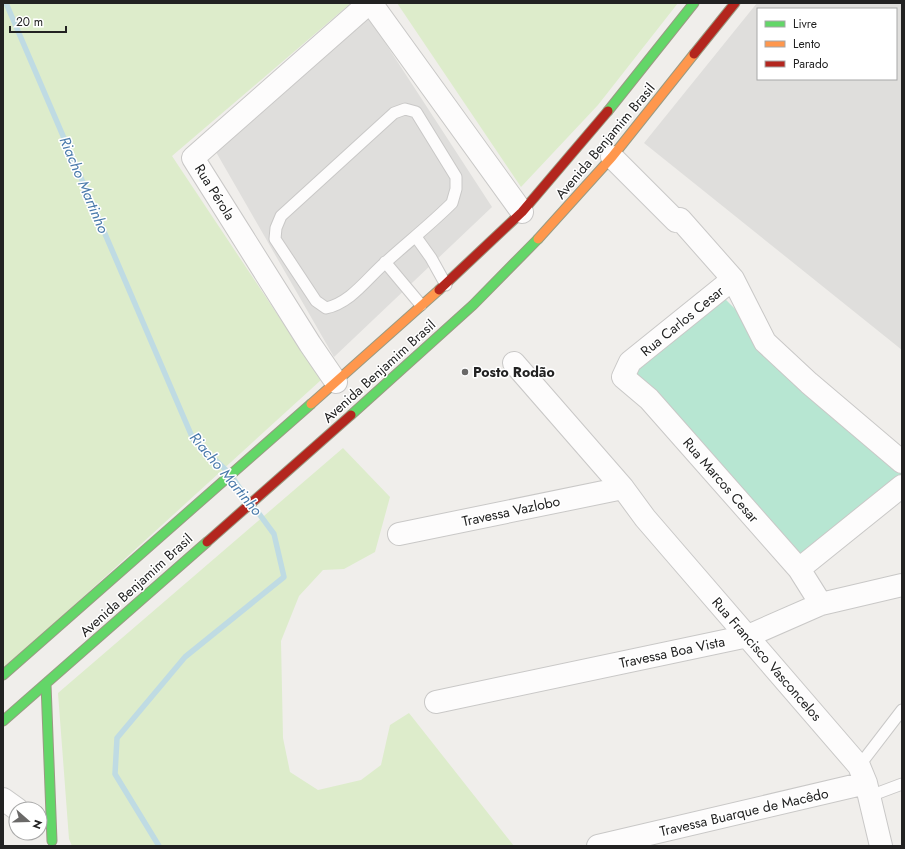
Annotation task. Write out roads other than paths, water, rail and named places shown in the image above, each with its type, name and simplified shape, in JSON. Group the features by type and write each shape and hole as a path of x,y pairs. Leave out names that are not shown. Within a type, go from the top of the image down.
{"main road":[{"name":"Avenida Benjamim Brasil","path":"3,675 55,627 336,382 421,305 452,283 522,212 591,133 694,3"},
{"name":"Avenida Benjamim Brasil","path":"3,721 363,405 547,230 612,157 726,9 735,3"},
{"path":"46,684 49,838"}],"street":[{"name":"Rua Pérola","path":"336,382 310,344 193,158 370,3 522,212"},
{"path":"612,157 676,221 680,219 733,279 765,342 809,383 902,462"},
{"name":"Rua Carlos Cesar","path":"630,362 733,279"},
{"name":"Rua Marcos Cesar","path":"630,362 623,377 649,399 799,569 821,604"},
{"name":"Rua Francisco Vasconcelos","path":"514,363 623,488 645,518 748,636 865,782 881,846"},
{"path":"799,569 902,486"},
{"name":"Travessa Vazlobo","path":"399,534 623,488"},
{"name":"Travessa Boa Vista","path":"436,702 748,636 821,604 902,585"},
{"name":"Travessa Buarque de Macêdo","path":"598,846 865,782"}],"lane":[{"path":"405,109 416,112 456,178 456,190 452,203 416,237 385,262 347,299 338,305 326,308 316,302 275,239 276,228 281,216 394,113 405,109"},
{"path":"416,237 452,283"},
{"path":"385,262 421,305"},
{"path":"902,710 865,782 902,784"}],"waterway":[{"name":"Riacho Martinho","path":"6,3 193,439 227,471"},
{"name":"Riacho Martinho","path":"233,478 248,501"},
{"name":"Riacho Martinho","path":"159,846 115,774 117,738 185,657 284,577 274,534 254,507"}],"place":[{"name":"Posto Rodão","path":"465,372"}]}
